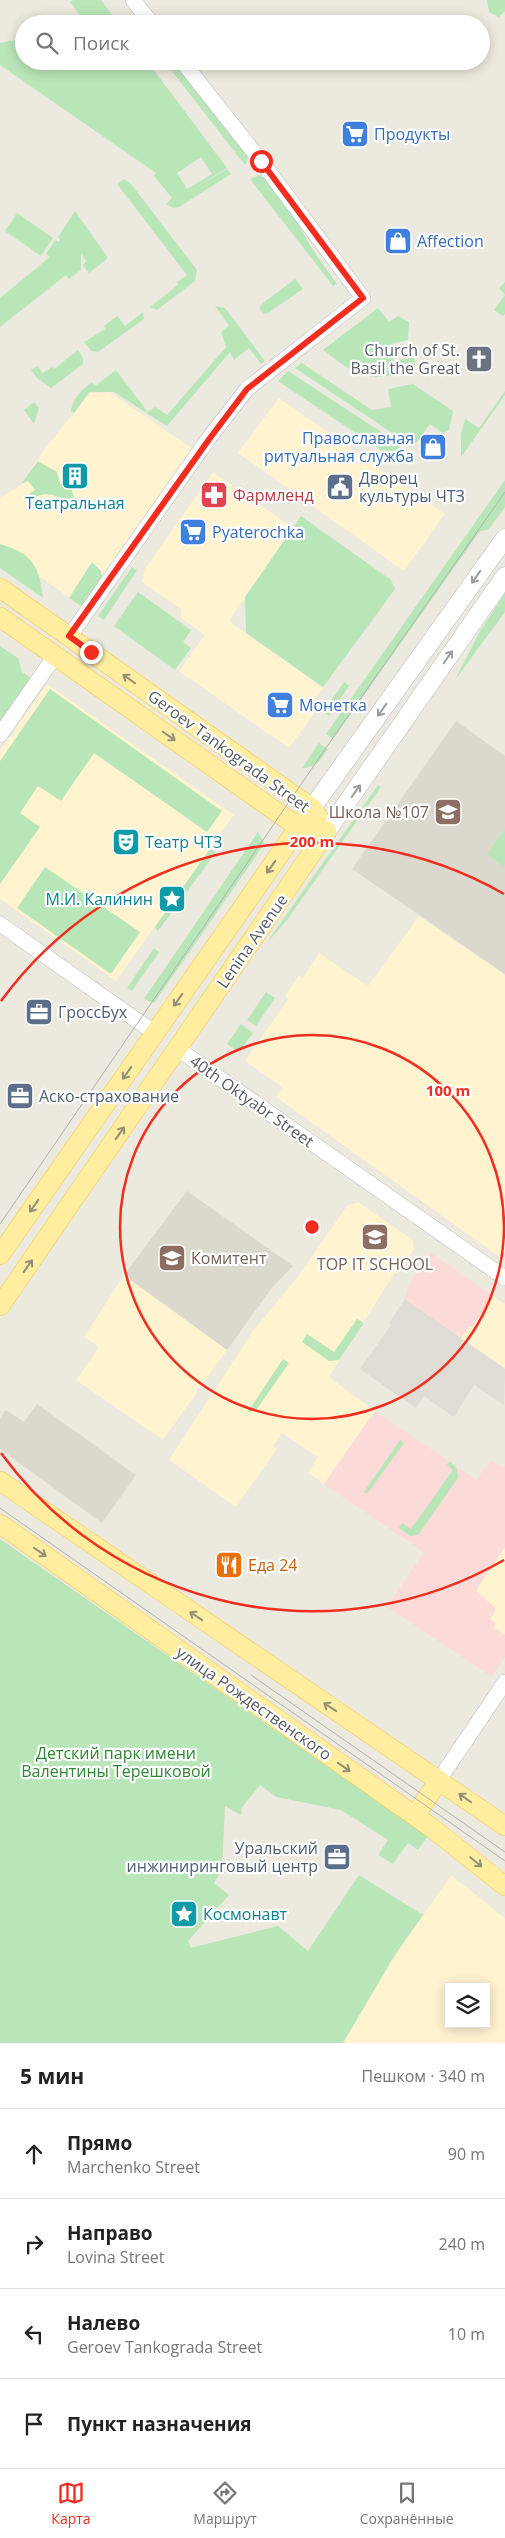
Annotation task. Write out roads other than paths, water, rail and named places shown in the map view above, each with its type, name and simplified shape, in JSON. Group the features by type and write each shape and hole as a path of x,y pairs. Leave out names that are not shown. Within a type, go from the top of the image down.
{"main road":[{"name":"Lenina Avenue","path":"0,1255 298,827 505,538"},
{"name":"Lenina Avenue","path":"0,1306 505,576"},
{"name":"Geroev Tankograda Street","path":"0,588 312,808 328,831"},
{"name":"Geroev Tankograda Street","path":"0,617 298,827 328,831"},
{"path":"55,656 69,636"},
{"name":"40th Oktyabr Street","path":"155,1033 178,1049"},
{"path":"0,1469 34,1506"},
{"path":"0,1481 505,1826"},
{"name":"улица Рождественского","path":"0,1524 415,1816 505,1886"},
{"path":"415,1816 439,1780"}],"street":[{"path":"133,0 145,15"},
{"path":"69,636 247,389 363,298 261,161 189,70"},
{"path":"0,736 55,656"},
{"name":"40th Oktyabr Street","path":"0,924 155,1033"},
{"name":"40th Oktyabr Street","path":"178,1049 505,1278"},
{"path":"439,1780 505,1682"}],"tram line":[{"path":"0,1224 328,745 505,492"},
{"path":"0,1508 505,1861"},
{"path":"251,1675 505,1852"}],"place":[{"name":"Продукты","path":"355,134"},
{"name":"Affection","path":"398,241"},
{"name":"Church of St. Basil the Great","path":"479,359"},
{"name":"Православная ритуальная служба","path":"433,447"},
{"name":"Театральная","path":"75,476"},
{"name":"Дворец культуры ЧТЗ","path":"340,487"},
{"name":"Фармленд","path":"214,495"},
{"name":"Pyaterochka","path":"193,532"},
{"name":"Монетка","path":"280,705"},
{"name":"Школа №107","path":"448,812"},
{"name":"Театр ЧТЗ","path":"126,842"},
{"name":"М.И. Калинин","path":"172,899"},
{"name":"ГроссБух","path":"39,1012"},
{"name":"Аско-страхование","path":"20,1096"},
{"name":"TOP IT SCHOOL","path":"375,1237"},
{"name":"Комитент","path":"172,1258"},
{"name":"Еда 24","path":"229,1565"},
{"name":"Уральский инжиниринговый центр","path":"337,1857"},
{"name":"Космонавт","path":"184,1914"}],"park label":[{"name":"Детский парк имени Валентины Терешковой","path":"116,1762"}]}
